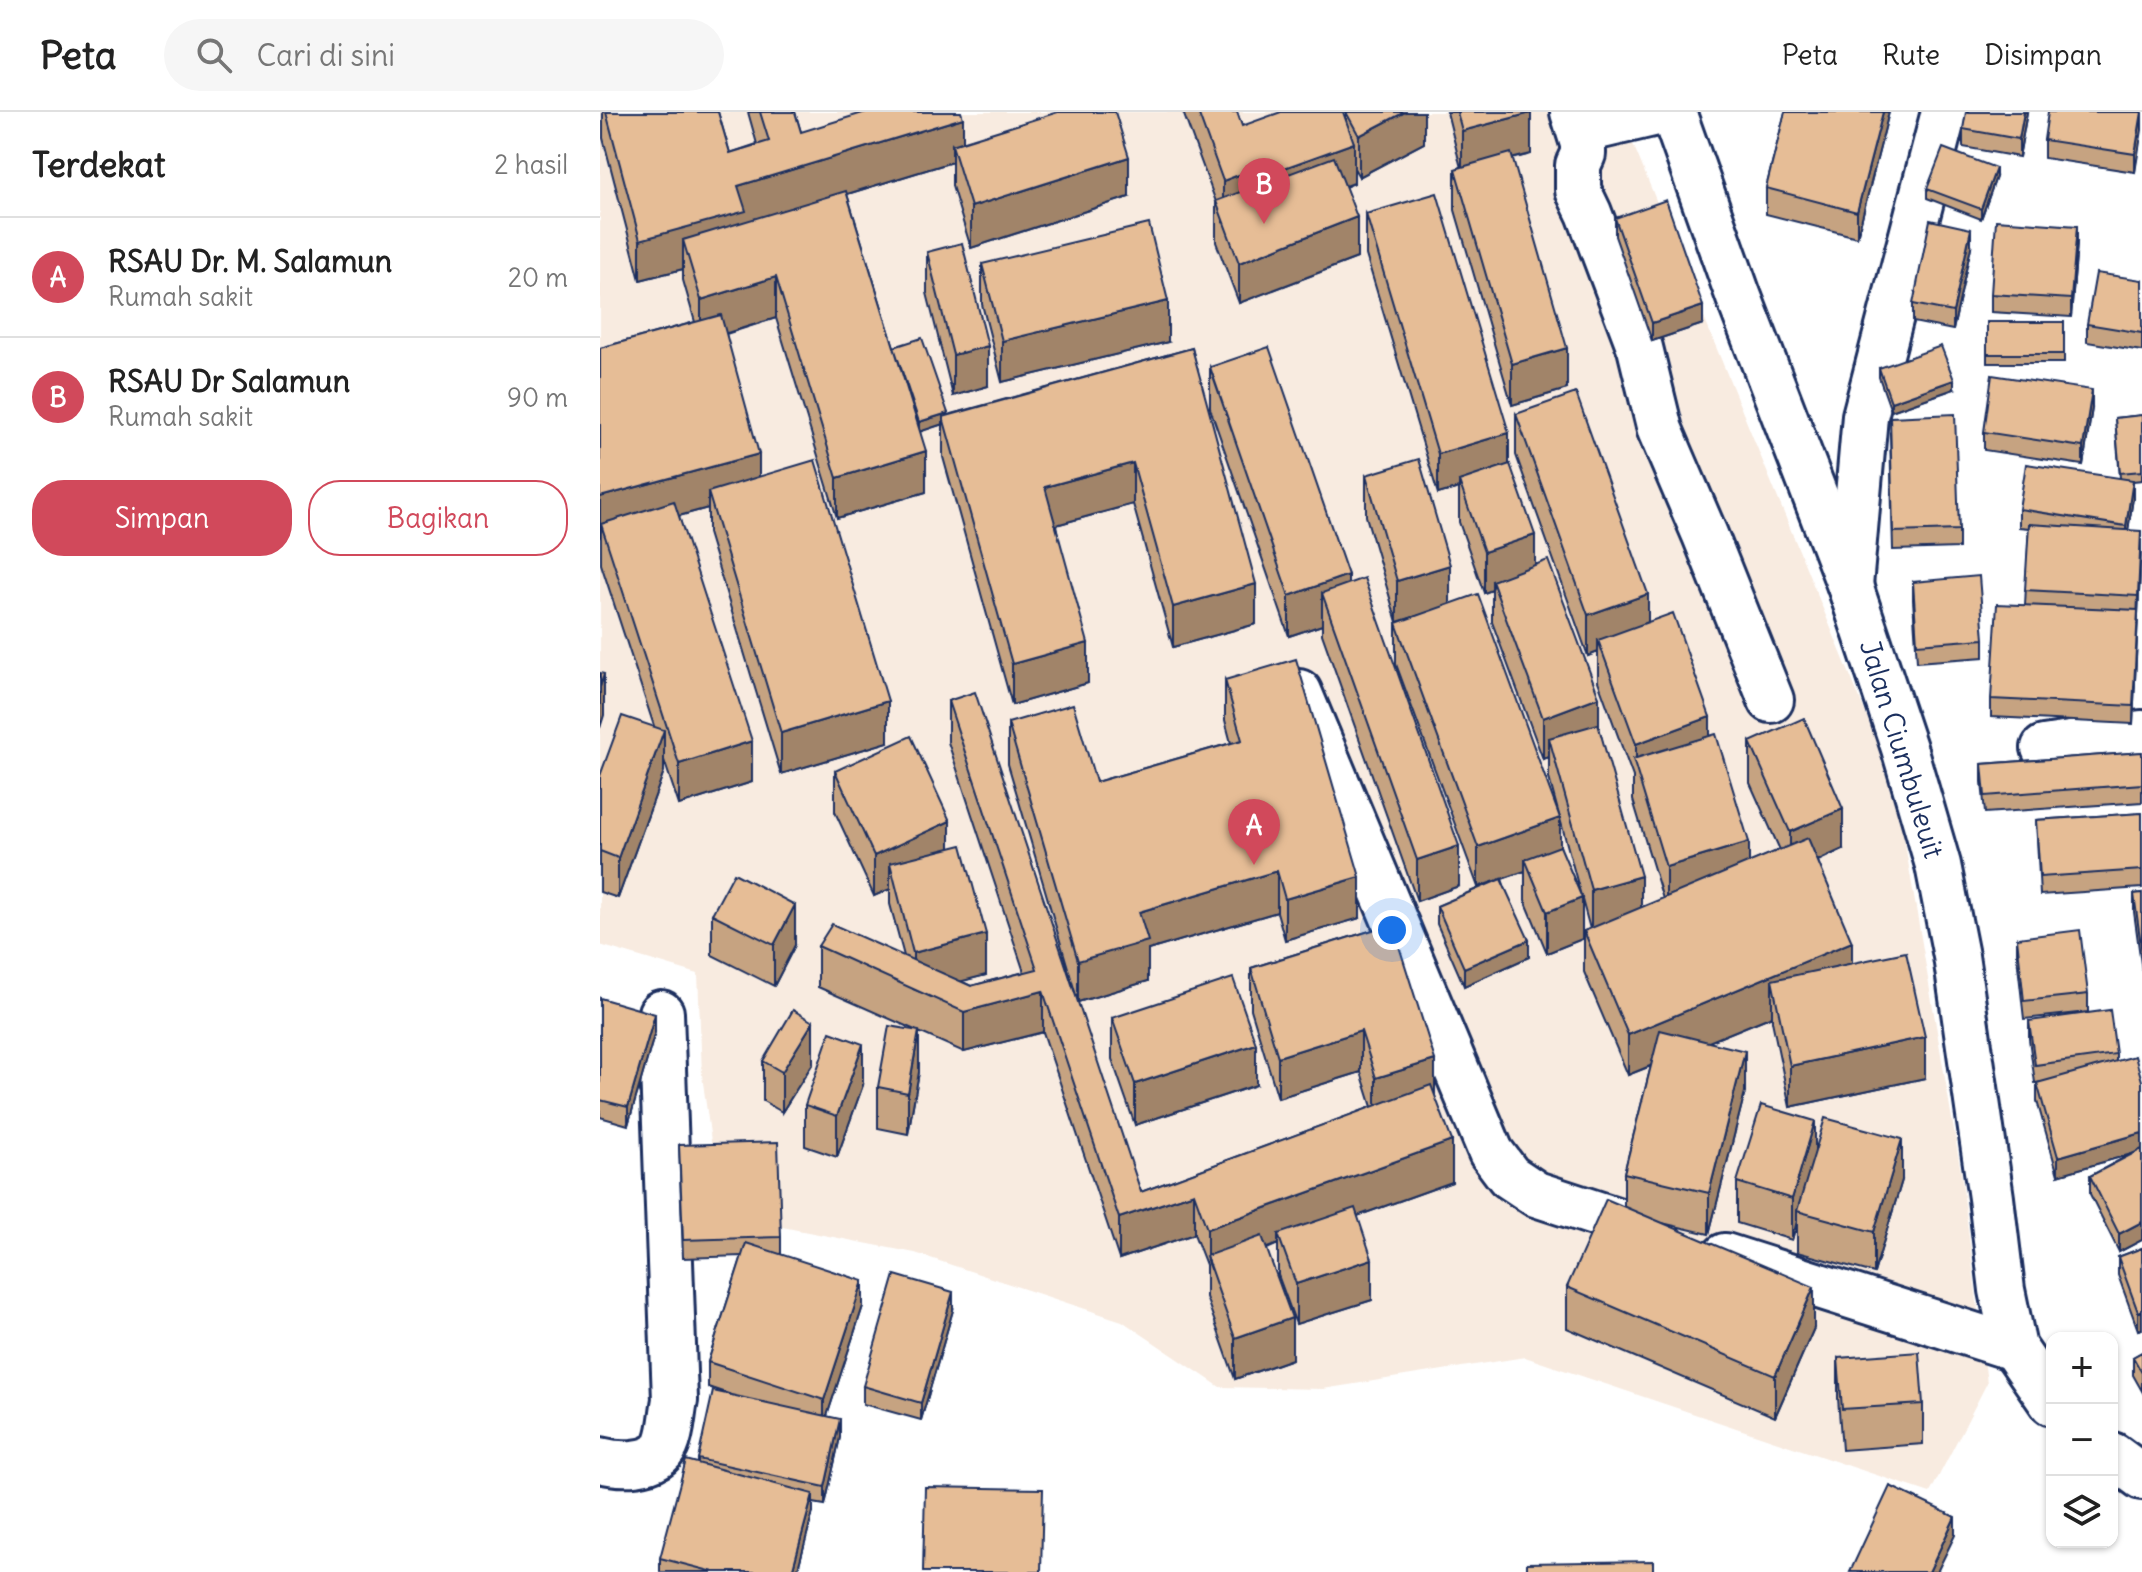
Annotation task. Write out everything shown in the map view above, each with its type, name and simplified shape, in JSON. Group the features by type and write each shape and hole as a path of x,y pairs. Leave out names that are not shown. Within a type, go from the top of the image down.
{"street":[{"path":"1661,112 1576,122 1583,154 1578,165 1578,190 1640,348 1660,430 1771,700"},
{"name":"Jalan Ciumbuleuit","path":"1673,112 1738,295 1850,586 1904,748 1938,865 1956,956 2002,1290 2014,1348 2046,1394"},
{"path":"1850,586 1865,416 1944,112"},
{"path":"1298,690 1491,1152 1509,1176 1536,1194 2014,1348"},
{"path":"2044,748 2142,733"},
{"path":"600,1460 616,1464 655,1456 665,1447 675,1400 661,1013"},
{"path":"2118,1459 2142,1477"}],"shaded area":[{"path":"600,112 1620,112 1895,785 1961,1172 1987,1383 1930,1493 1525,1357 1323,1389 1220,1387 1122,1321 915,1253 721,1215 702,1075 698,974 600,945"}],"building":[{"path":"606,112 718,112 730,153 769,141 760,112 795,112 801,132 866,112 961,112 963,118 738,186 746,211 640,240"},
{"path":"1058,112 1115,112 1129,157 971,207 952,145"},
{"path":"1198,112 1237,112 1242,126 1281,112 1343,112 1354,143 1248,181 1244,173 1223,181"},
{"path":"1346,112 1405,112 1359,136"},
{"path":"1457,112 1531,112 1531,113 1462,131"},
{"path":"1785,112 1883,112 1857,212 1766,188"},
{"path":"1966,112 2024,112 2019,139 1963,129"},
{"path":"2048,112 2142,112 2135,154 2044,140"},
{"path":"1943,148 1996,168 1981,209 1927,189"},
{"path":"1511,153 1567,348 1512,364 1455,169"},
{"path":"1334,157 1357,217 1239,263 1216,201"},
{"path":"846,191 926,451 837,478 776,277 701,300 683,240"},
{"path":"1437,193 1509,433 1438,454 1366,214"},
{"path":"1666,200 1703,306 1652,323 1615,218"},
{"path":"1930,220 1971,229 1953,312 1913,304"},
{"path":"1996,220 2077,226 2071,299 1991,294"},
{"path":"1149,224 1168,301 1002,341 982,264"},
{"path":"962,243 988,346 953,355 927,252"},
{"path":"2096,273 2142,280 2142,333 2087,324"},
{"path":"721,315 759,454 600,497 600,348"},
{"path":"1987,322 2064,322 2064,354 1987,354"},
{"path":"922,338 948,413 919,422 894,347"},
{"path":"1941,346 1954,380 1891,402 1879,368"},
{"path":"1269,347 1348,575 1289,596 1210,367"},
{"path":"1192,348 1256,584 1173,607 1133,463 1045,487 1088,643 1012,664 943,417"},
{"path":"1992,375 2092,390 2083,447 1984,432"},
{"path":"1576,393 1648,594 1588,615 1516,414"},
{"path":"1955,414 1959,530 1893,532 1890,417"},
{"path":"2142,415 2142,471 2120,473 2115,418"},
{"path":"1419,459 1450,565 1397,581 1366,475"},
{"path":"815,460 888,701 781,733 708,492"},
{"path":"1510,464 1535,535 1484,552 1459,481"},
{"path":"2026,464 2133,480 2126,526 2019,509"},
{"path":"674,501 752,741 679,764 601,524"},
{"path":"2029,524 2141,531 2138,596 2025,590"},
{"path":"1548,560 1599,697 1543,718 1492,581"},
{"path":"1979,576 1984,639 1917,644 1913,582"},
{"path":"1364,578 1459,846 1417,860 1322,593"},
{"path":"1478,594 1560,818 1478,847 1396,623"},
{"path":"1997,604 2138,610 2133,706 1991,699"},
{"path":"1673,613 1710,717 1636,744 1598,640"},
{"path":"1296,659 1360,877 1285,899 1277,871 1139,912 1148,941 1078,961 1008,723 1073,704 1096,782 1242,740 1225,680"},
{"path":"975,692 1141,1192 1431,1085 1452,1141 1207,1229 1194,1193 1119,1218 1043,991 964,1012 818,946 832,924 971,986 1037,969 948,701"},
{"path":"622,716 664,730 618,858 600,851 600,776"},
{"path":"1804,718 1843,809 1790,832 1750,742"},
{"path":"1598,724 1641,876 1591,890 1549,738"},
{"path":"1716,734 1749,842 1666,867 1633,759"},
{"path":"911,736 950,821 874,856 835,771"},
{"path":"2142,752 2142,784 1985,796 1982,764"},
{"path":"2142,813 2142,870 2040,877 2036,820"},
{"path":"1808,838 1852,942 1628,1035 1584,931"},
{"path":"962,845 986,934 913,953 890,863"},
{"path":"1560,846 1582,898 1547,912 1525,859"},
{"path":"734,873 795,905 774,945 712,914"},
{"path":"1501,879 1529,940 1464,968 1437,906"},
{"path":"2142,893 2142,953 2134,894"},
{"path":"1392,924 1435,1060 1376,1078 1361,1031 1278,1057 1251,968"},
{"path":"2080,930 2088,994 2024,1001 2017,938"},
{"path":"1906,952 1925,1037 1790,1066 1772,980"},
{"path":"1233,978 1256,1044 1135,1084 1112,1018"},
{"path":"600,998 655,1014 628,1107 600,1100"},
{"path":"793,1010 813,1022 782,1072 763,1061"},
{"path":"2110,1010 2116,1054 2035,1065 2029,1021"},
{"path":"889,1026 919,1031 908,1093 878,1087"},
{"path":"1660,1030 1745,1051 1709,1193 1624,1173"},
{"path":"830,1032 863,1044 837,1116 805,1105"},
{"path":"2135,1056 2142,1081 2142,1133 2058,1157 2037,1083"},
{"path":"1761,1105 1815,1121 1792,1199 1737,1182"},
{"path":"1825,1118 1902,1139 1874,1232 1797,1211"},
{"path":"778,1142 781,1237 683,1240 679,1145"},
{"path":"2142,1149 2142,1222 2119,1234 2090,1176"},
{"path":"1606,1199 1814,1287 1775,1376 1567,1287"},
{"path":"1355,1208 1372,1259 1296,1284 1278,1234"},
{"path":"1262,1236 1292,1318 1235,1338 1206,1256"},
{"path":"746,1243 863,1281 824,1400 708,1362"},
{"path":"2142,1248 2142,1311 2138,1312 2118,1257"},
{"path":"895,1275 953,1292 921,1403 863,1386"},
{"path":"1919,1352 1923,1404 1842,1409 1838,1358"},
{"path":"2142,1352 2142,1373 2133,1357"},
{"path":"713,1391 840,1419 825,1487 698,1459"},
{"path":"686,1460 813,1494 792,1572 714,1572 660,1558"},
{"path":"1890,1486 1955,1517 1929,1572 1850,1572"},
{"path":"925,1487 1043,1489 1041,1572 923,1572"},
{"path":"1653,1561 1653,1572 1527,1572 1527,1563"}],"place":[{"name":"RSAU Dr Salamun","path":"1264,224"},
{"name":"RSAU Dr. M. Salamun","path":"1254,865"}]}
